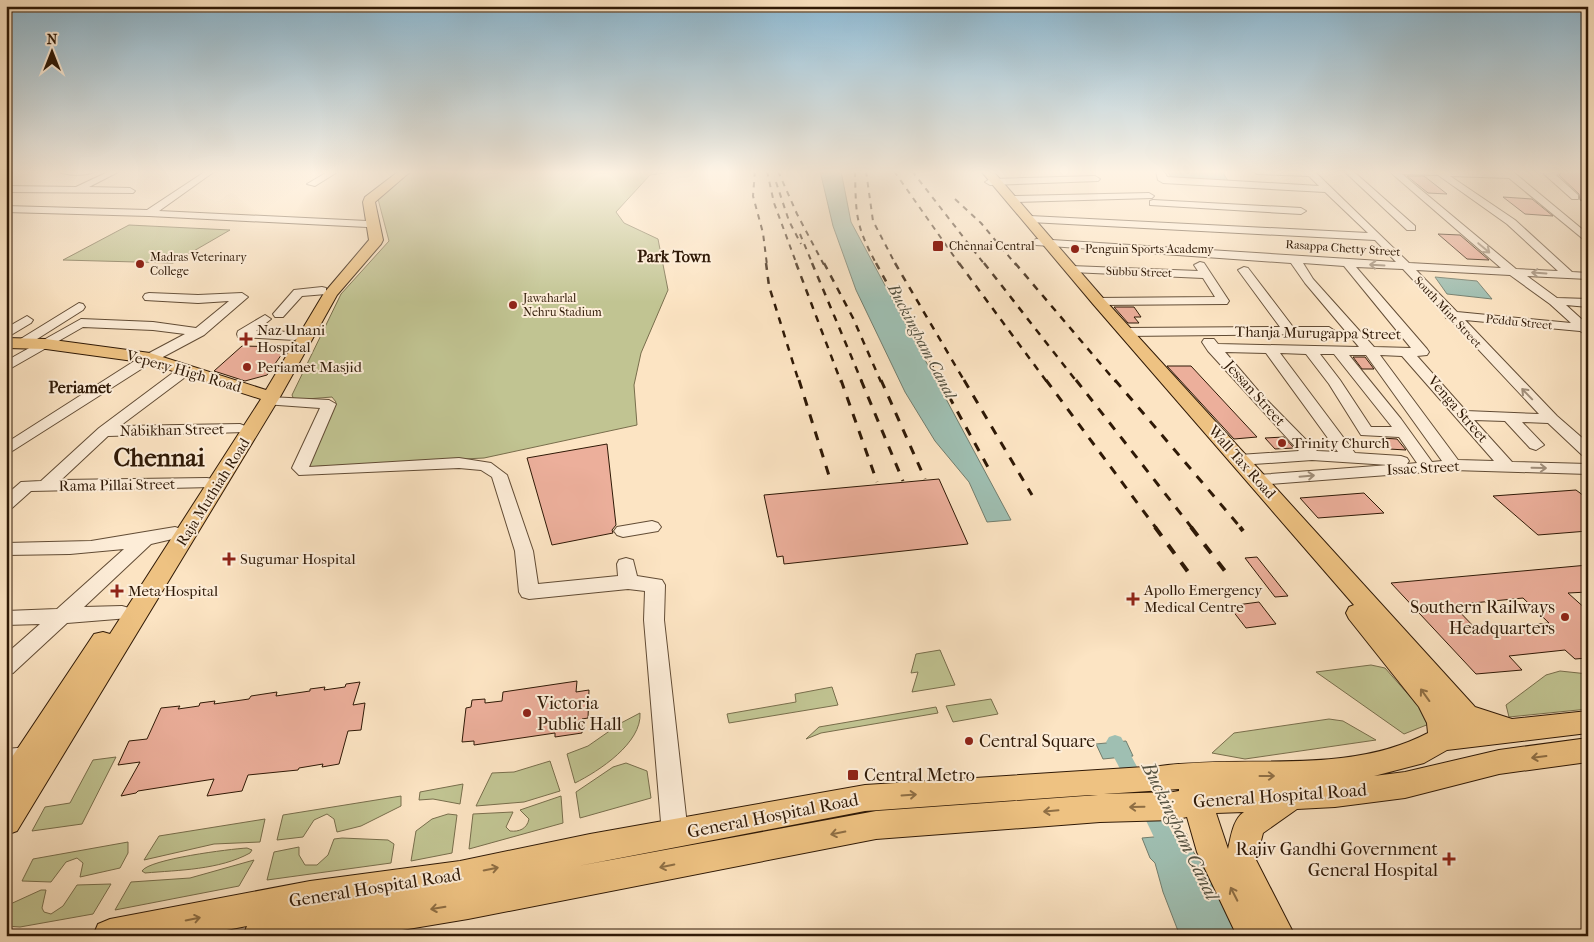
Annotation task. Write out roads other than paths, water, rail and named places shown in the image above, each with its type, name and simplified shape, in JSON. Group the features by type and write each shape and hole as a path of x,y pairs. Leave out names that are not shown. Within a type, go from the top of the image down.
{"main road":[{"path":"364,215 371,240"},
{"path":"370,215 371,240"},
{"name":"Wall Tax Road","path":"1020,215 1393,653 1429,700 1441,723 1442,740"},
{"name":"Wall Tax Road","path":"1026,215 1043,242 1071,269 1466,715 1476,721 1513,730"},
{"name":"Raja Muthiah Road","path":"6,790 17,758 122,614 240,429 265,398 295,336 322,291 371,240"},
{"name":"Raja Muthiah Road","path":"6,821 265,398 331,293 371,240"},
{"name":"Vepery High Road","path":"24,345 146,360 265,398"},
{"name":"Vepery High Road","path":"146,360 180,375 265,398"},
{"name":"General Hospital Road","path":"1180,790 1218,774 1268,776 1351,769 1414,754 1442,740 1588,722"},
{"name":"General Hospital Road","path":"110,936 310,897 443,878 675,834 879,811 1180,790 1289,798 1405,785 1499,762 1588,750"},
{"path":"1180,790 1227,856 1278,936"},
{"path":"1227,856 1250,825 1289,798"},
{"name":"General Hospital Road","path":"260,936 468,903 879,811"},
{"path":"1227,856 1255,936"}],"street":[{"path":"203,215 367,224"},
{"path":"1128,215 1157,219 1311,222"},
{"path":"1305,215 1311,222"},
{"name":"South Mint Street","path":"1355,215 1552,419 1588,452"},
{"path":"1397,215 1411,228"},
{"path":"1446,215 1512,271 1554,301 1586,329"},
{"path":"1501,215 1515,225 1570,275"},
{"path":"1558,215 1588,240"},
{"path":"1030,220 1157,219 1311,222 1378,237"},
{"name":"Rasappa Chetty Street","path":"1043,242 1157,219 1192,252 1347,263 1588,276"},
{"path":"1192,252 1223,301"},
{"path":"1249,255 1249,268 1288,330"},
{"path":"1294,259 1309,280 1369,350 1410,407 1439,465"},
{"name":"Thanja Murugappa Street","path":"1213,348 1422,352 1347,263"},
{"name":"Subbu Street","path":"1071,269 1206,275"},
{"path":"279,314 298,293 322,291"},
{"path":"6,450 146,360 199,332 242,297 198,299 149,296"},
{"path":"1098,301 1223,301"},
{"path":"1554,301 1588,303"},
{"path":"6,367 24,345 79,307"},
{"name":"Peddu Street","path":"1450,315 1586,329"},
{"path":"264,319 243,334 295,336"},
{"path":"6,334 27,320"},
{"path":"24,345 84,323 152,326 199,332"},
{"path":"1126,332 1200,330 1329,331"},
{"name":"Jessan Street","path":"1200,330 1213,348 1256,397 1312,454"},
{"path":"1269,348 1349,456"},
{"path":"1309,349 1335,383 1366,432 1403,432"},
{"path":"1338,350 1403,432 1439,465"},
{"name":"Venga Street","path":"1406,352 1464,415 1508,467"},
{"path":"45,486 104,431 180,375"},
{"path":"265,398 329,404 300,468 305,472 459,463 485,466 494,470 499,475 524,551 529,592 627,573 655,585 654,620 675,834"},
{"path":"1464,415 1552,419"},
{"path":"1510,418 1536,445"},
{"name":"Nabikhan Street","path":"104,431 240,429"},
{"path":"1239,460 1312,454 1439,465"},
{"name":"Issac Street","path":"1258,480 1439,465 1588,469"},
{"name":"Rama Pillai Street","path":"6,504 27,486 206,483"},
{"path":"623,530 652,527"},
{"path":"6,550 48,550 145,540 175,533"},
{"path":"6,667 145,540"},
{"path":"6,618 122,614"}],"waterway":[{"name":"Buckingham Canal","path":"1115,742 1136,782"},
{"name":"Buckingham Canal","path":"1148,806 1171,851"}],"railway":[{"path":"758,215 763,233 767,265"},
{"path":"778,215 797,265"},
{"path":"787,215 801,244"},
{"path":"798,215 824,265"},
{"path":"857,215 864,240 876,263"},
{"path":"872,215 873,221 896,265"},
{"path":"925,215 960,265"},
{"path":"946,215 985,265"},
{"path":"972,215 1016,265"},
{"path":"800,234 813,265"},
{"path":"766,263 769,286 799,382"},
{"path":"796,263 841,382"},
{"path":"812,263 862,382"},
{"path":"824,263 853,318 881,382"},
{"path":"876,263 941,382"},
{"path":"895,263 965,382"},
{"path":"959,263 1047,382"},
{"path":"984,263 1077,382"},
{"path":"1015,263 1116,382"},
{"path":"799,380 831,482"},
{"path":"841,380 877,482"},
{"path":"861,380 903,481"},
{"path":"881,380 925,479"},
{"path":"940,380 989,469"},
{"path":"964,380 1032,495"},
{"path":"1046,380 1156,528"},
{"path":"1076,380 1192,528"},
{"path":"1115,380 1241,528"},
{"path":"1155,527 1194,580"},
{"path":"1191,527 1228,575"},
{"path":"1240,527 1243,531"}],"place":[{"name":"Chennai Central","path":"938,246"},
{"name":"Penguin Sports Academy","path":"1075,249"},
{"name":"Madras Veterinary College","path":"140,264"},
{"name":"Jawaharlal Nehru Stadium","path":"513,305"},
{"name":"Naz Unani Hospital","path":"246,339"},
{"name":"Periamet Masjid","path":"247,367"},
{"name":"Trinity Church","path":"1282,443"},
{"name":"Sugumar Hospital","path":"229,559"},
{"name":"Meta Hospital","path":"117,591"},
{"name":"Apollo Emergency Medical Centre","path":"1133,599"},
{"name":"Southern Railways Headquarters","path":"1565,617"},
{"name":"Victoria Public Hall","path":"527,713"},
{"name":"Central Square","path":"969,741"},
{"name":"Central Metro","path":"853,775"},
{"name":"Rajiv Gandhi Government General Hospital","path":"1449,859"}],"district":[{"name":"Park Town","path":"674,256"},
{"name":"Periamet","path":"80,387"},
{"name":"Chennai","path":"159,457"}]}
